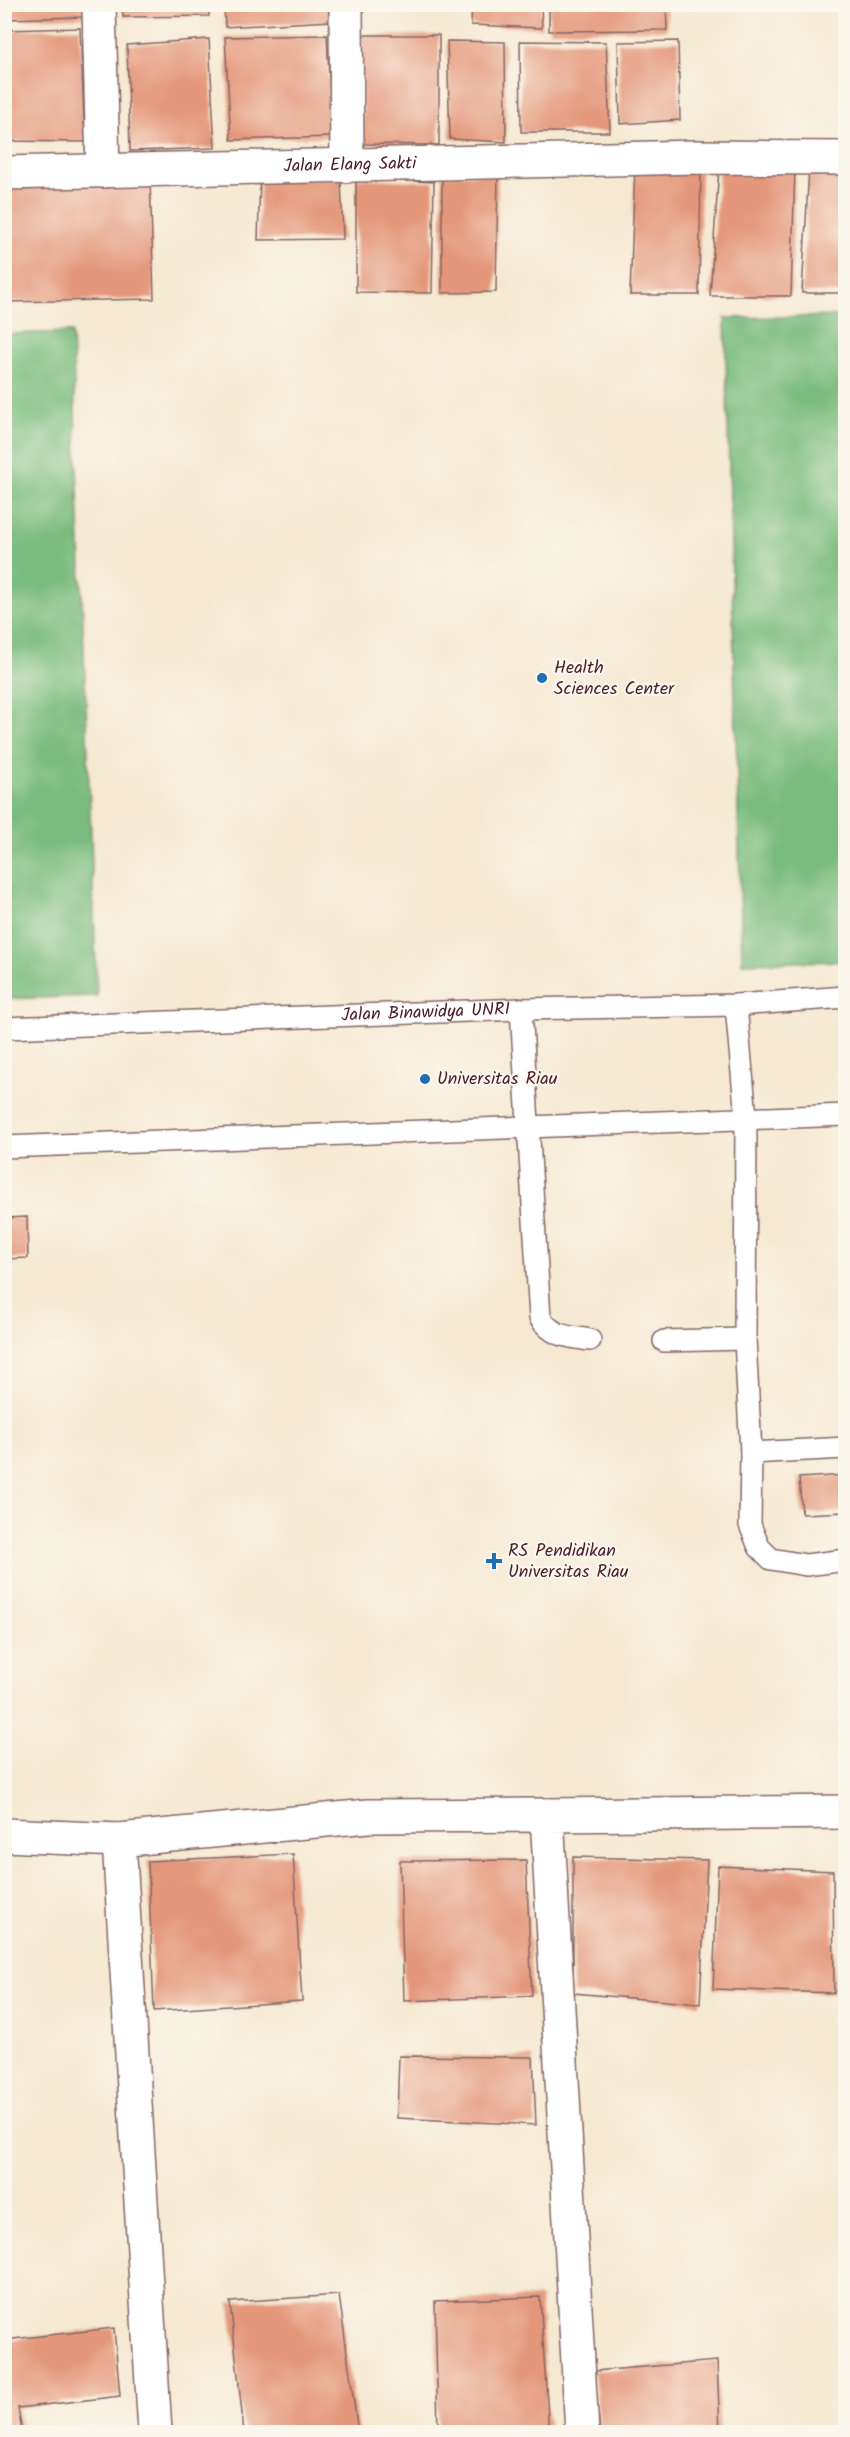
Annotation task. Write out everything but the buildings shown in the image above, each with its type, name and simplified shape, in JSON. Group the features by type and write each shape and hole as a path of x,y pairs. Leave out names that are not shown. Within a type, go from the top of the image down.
{"street":[{"path":"99,4 103,171"},
{"path":"346,4 347,166"},
{"name":"Jalan Elang Sakti","path":"4,173 696,157 846,158"},
{"path":"4,1835 119,1840 368,1816 846,1812"},
{"path":"547,1815 582,2433"},
{"path":"119,1840 155,2433"}],"lane":[{"name":"Jalan Binawidya UNRI","path":"4,1028 521,1009 736,1005 846,998"},
{"path":"736,1005 746,1118 745,1339 751,1453 750,1525 759,1547 771,1559 806,1564 846,1560"},
{"path":"521,1009 540,1318 555,1334 590,1340"},
{"path":"4,1147 846,1115"},
{"path":"664,1341 745,1339"},
{"path":"751,1453 846,1448"}],"green space":[{"path":"845,316 845,961 742,963 725,318"},
{"path":"72,332 97,996 5,999 5,334"}],"place":[{"name":"Health Sciences Center","path":"542,678"},
{"name":"Universitas Riau","path":"425,1079"},
{"name":"RS Pendidikan Universitas Riau","path":"494,1561"}]}
